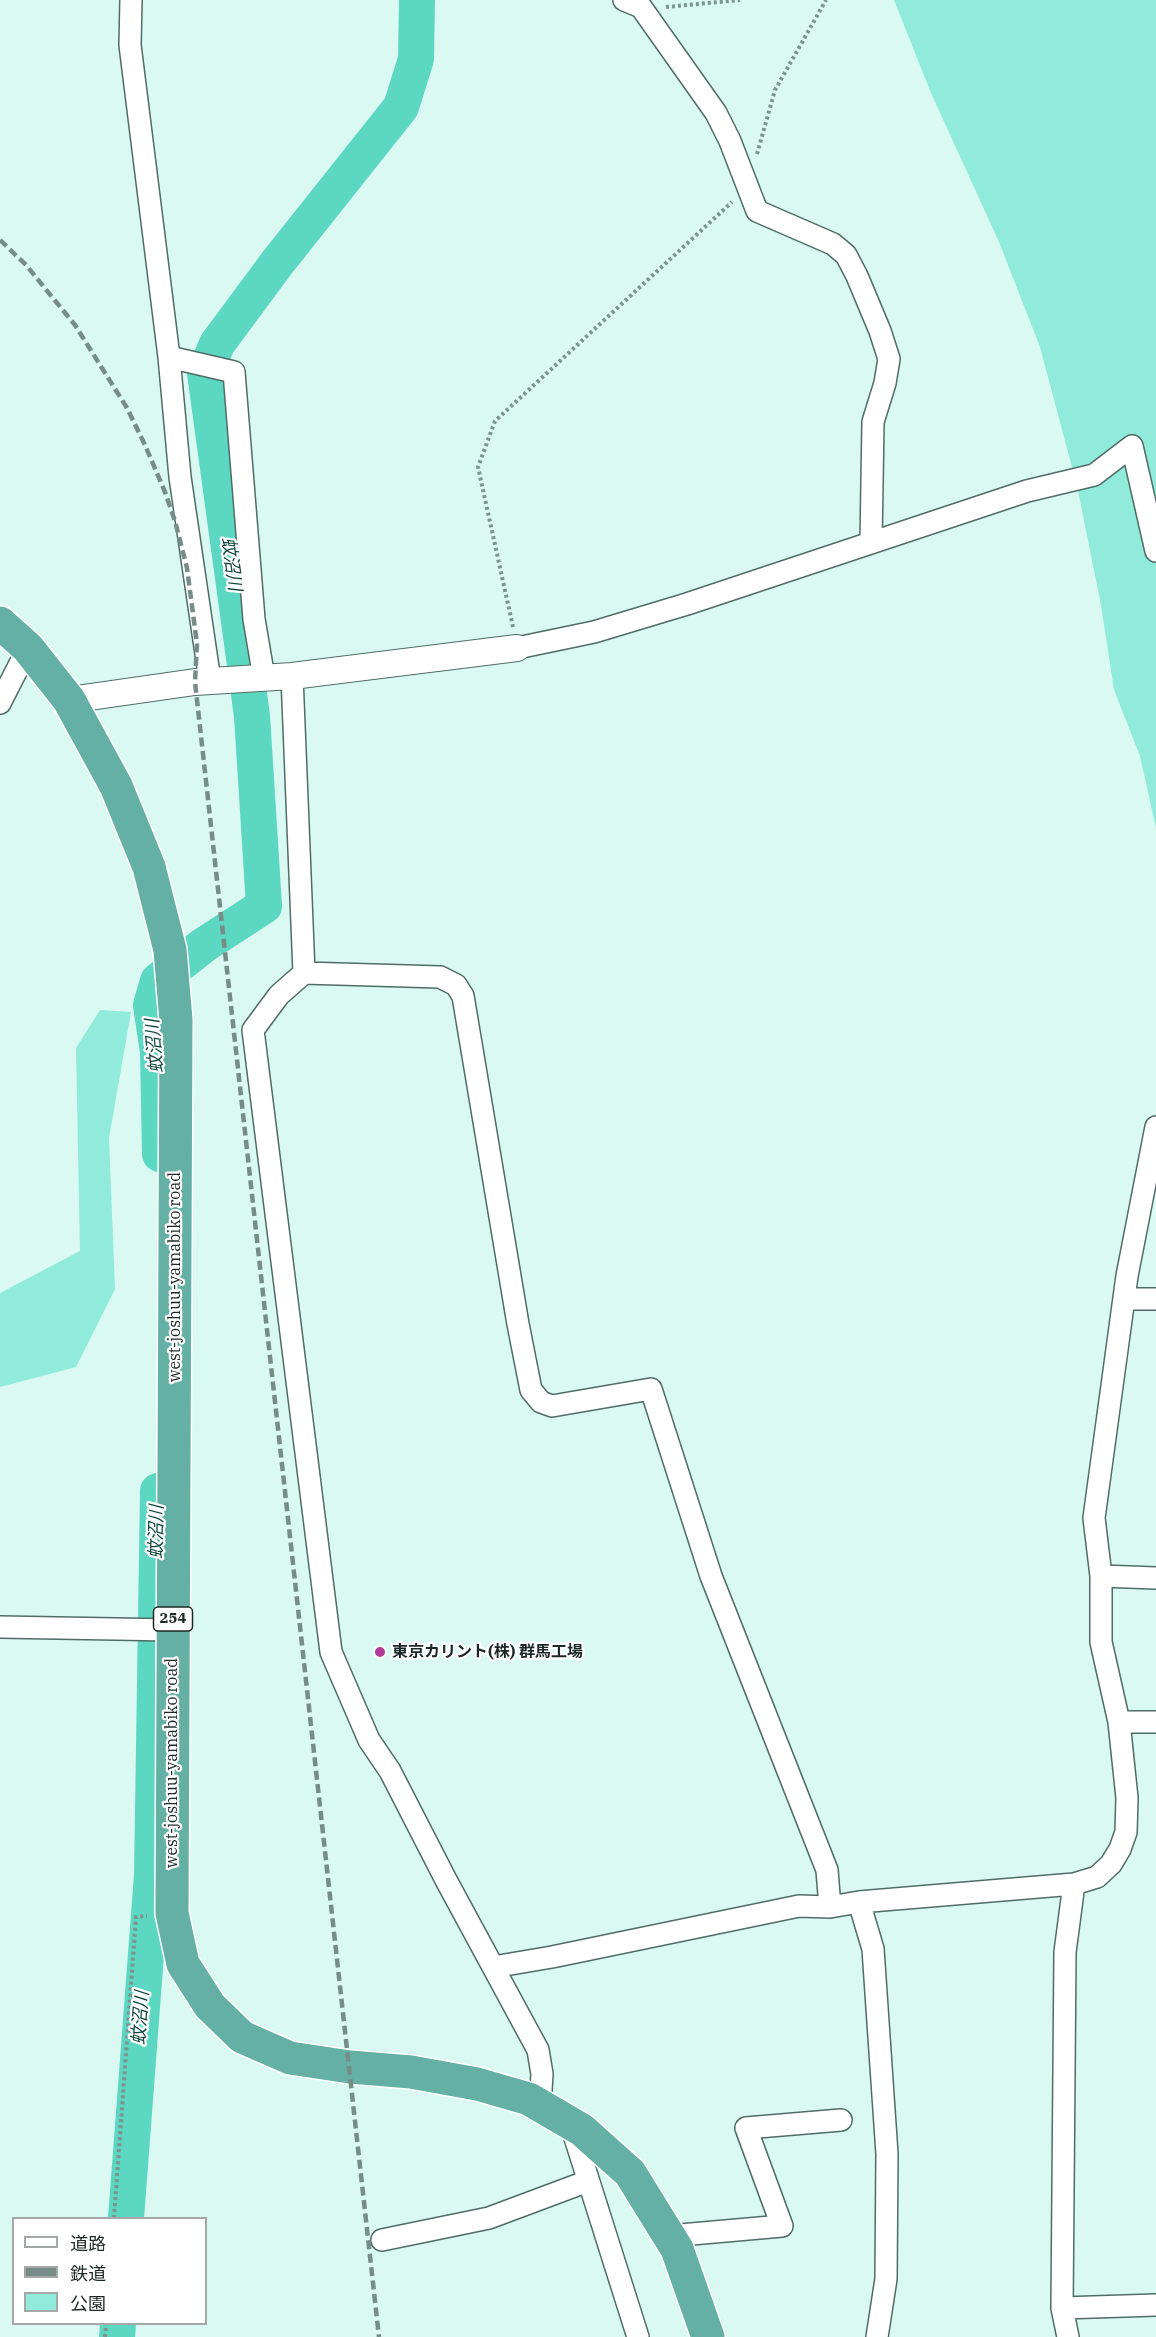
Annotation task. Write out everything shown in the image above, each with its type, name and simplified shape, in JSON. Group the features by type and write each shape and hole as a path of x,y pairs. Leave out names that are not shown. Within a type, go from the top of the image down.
{"highway":[{"name":"west-joshuu-yamabiko road","path":"0,623 28,648 69,700 116,786 149,867 170,950 176,1020 160,1630 172,1913 183,1964 210,2006 242,2037 290,2058 350,2067 411,2072 477,2084 529,2099 582,2130 630,2173 677,2249 708,2337"}],"street":[{"path":"131,0 130,45 177,358 180,477 210,681"},
{"path":"632,3 717,113 757,211 834,244 846,255 880,331 889,359 885,383 873,422 871,543"},
{"path":"177,358 234,372 254,619 264,678"},
{"path":"69,700 210,681 291,676 517,648 594,632 687,604 1027,490 1094,475 1132,446 1156,551"},
{"path":"0,703 28,648"},
{"path":"291,676 304,974"},
{"path":"529,2099 541,2090 542,2074 538,2050 390,1771 369,1740 331,1652 253,1030 279,995 304,974 440,977 456,985 463,996 531,1390 541,1402 552,1406 651,1389 711,1576 827,1870 830,1907"},
{"path":"493,1967 799,1906 830,1907 859,1902 1074,1884 1097,1877 1102,1873 1120,1849 1126,1832 1127,1798 1119,1722 1101,1642 1101,1576 1094,1518 1124,1299 1156,1127"},
{"path":"1124,1299 1156,1299"},
{"path":"1101,1576 1156,1578"},
{"path":"0,1627 160,1630"},
{"path":"1119,1722 1156,1722"},
{"path":"1068,2337 1062,2307 1065,1952 1074,1884"},
{"path":"859,1902 873,1949 887,2154 886,2279 877,2337"},
{"path":"669,2236 782,2226 746,2128 841,2120"},
{"path":"570,2122 638,2337"},
{"path":"382,2240 489,2218 588,2181"},
{"path":"1062,2307 1156,2305"}],"path":[{"path":"632,3 666,7 740,0"},
{"path":"517,648 478,467 495,421 748,187 775,90 826,0"},
{"path":"114,2217 136,1917 172,1913"}],"green space":[{"path":"894,0 1156,0 1156,828 1140,756 1114,690 1101,605 1077,486 1040,347 999,242 931,93"},
{"path":"100,1010 131,1012 109,1138 115,1289 76,1367 0,1387 0,1293 80,1251 76,1048"}],"waterway":[{"name":"蚊沼川","path":"160,1154 158,1052 151,1005 158,981 204,945 264,906 252,716 205,373 217,344 277,263 401,107 416,59 417,0"},
{"name":"蚊沼川","path":"126,2217 152,1875 158,1491"},
{"name":"蚊沼川","path":"117,2337 118,2325"}],"railway":[{"path":"0,240 26,265 75,325 127,408 165,492 187,568 197,644 195,682 379,2337"}],"place":[{"name":"東京カリント(株) 群馬工場","path":"380,1652"}]}
